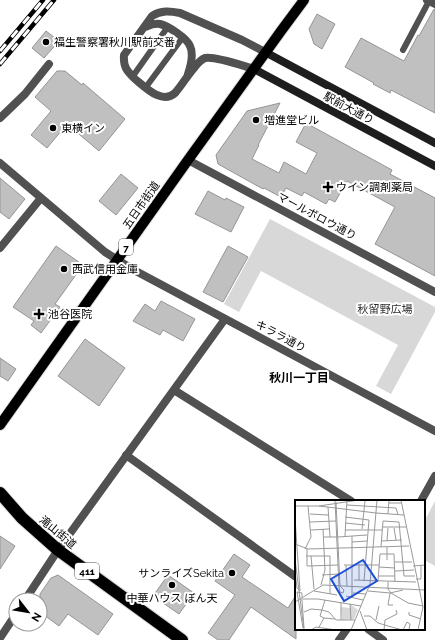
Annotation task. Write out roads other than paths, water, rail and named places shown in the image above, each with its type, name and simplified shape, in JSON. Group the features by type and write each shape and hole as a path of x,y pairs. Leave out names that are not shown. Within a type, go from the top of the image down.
{"highway":[{"name":"滝山街道","path":"0,493 22,518 58,550 182,640"}],"main road":[{"name":"五日市街道","path":"0,425 265,52 304,0"}],"street":[{"path":"254,69 208,58 200,61 174,94 166,97 160,97 152,92 126,69 124,55 152,16 157,12 162,11 180,13 242,40 265,52"},
{"path":"144,28 151,24 161,24 183,37 190,46 192,57 188,75"},
{"name":"駅前大通り","path":"265,52 435,143"},
{"path":"0,118 25,94 49,64"},
{"name":"駅前大通り","path":"254,69 435,166"},
{"name":"マールボロウ通り","path":"188,160 435,292"},
{"name":"キララ通り","path":"0,163 105,252 117,260 435,431"},
{"path":"0,248 41,198"},
{"path":"30,592 58,550 225,319"},
{"path":"174,390 348,500"},
{"path":"126,455 295,576"},
{"path":"422,500 435,476"},
{"path":"0,638 8,626"},
{"path":"339,640 346,630"},
{"path":"369,630 383,640"}],"lane":[{"path":"403,50 430,2"},
{"path":"133,76 167,28"},
{"path":"146,87 183,37"}],"railway":[{"path":"0,51 43,0"},
{"path":"0,64 54,0"}],"place":[{"name":"福生警察署秋川駅前交番","path":"46,42"},
{"name":"増進堂ビル","path":"256,120"},
{"name":"東横イン","path":"53,128"},
{"name":"ウイン調剤薬局","path":"328,187"},
{"name":"西武信用金庫","path":"64,269"},
{"name":"池谷医院","path":"39,314"},
{"name":"サンライズSekita","path":"232,573"},
{"name":"中華ハウス ぼん天","path":"172,585"}],"district":[{"name":"秋川一丁目","path":"299,378"}],"park label":[{"name":"秋留野広場","path":"385,309"}]}
